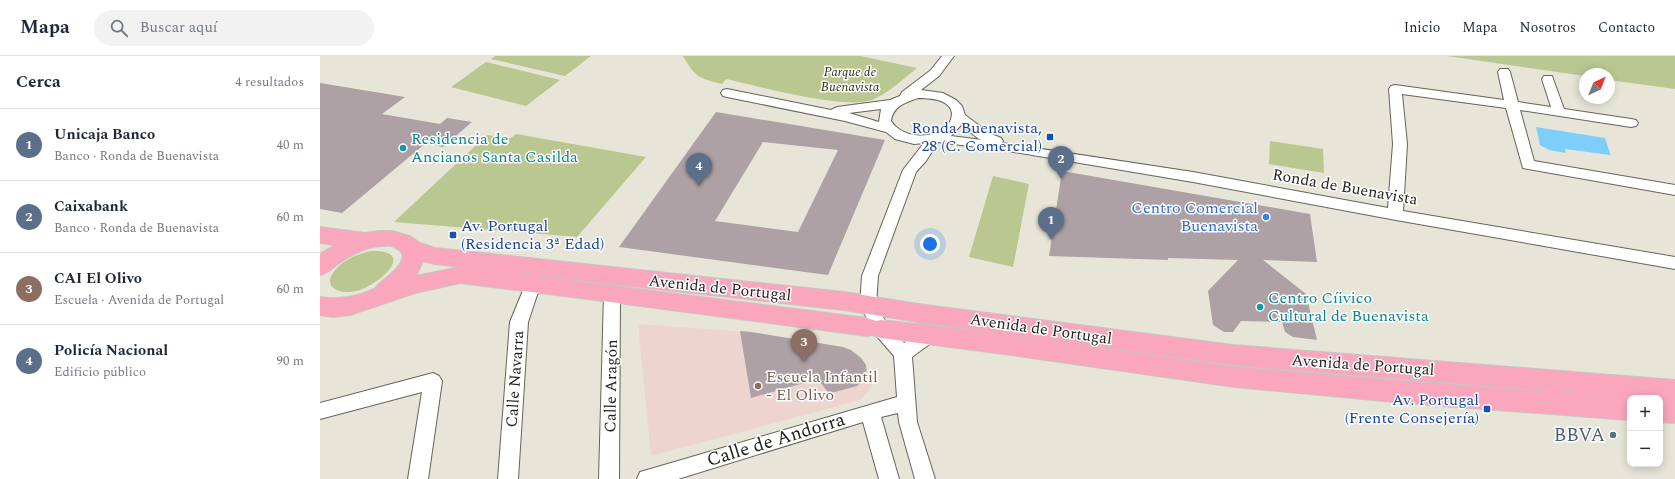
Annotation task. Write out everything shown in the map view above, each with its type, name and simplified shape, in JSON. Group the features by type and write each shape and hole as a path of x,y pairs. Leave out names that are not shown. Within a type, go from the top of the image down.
{"main road":[{"name":"Avenida de Portugal","path":"320,235 368,241 391,239 403,242 410,248 435,256 872,320 929,335 1004,344 1235,377 1416,393 1627,409"},
{"name":"Avenida de Portugal","path":"320,266 338,252 368,241"},
{"name":"Avenida de Portugal","path":"368,300 386,291 400,280 410,268 413,257 410,248"},
{"name":"Avenida de Portugal","path":"324,310 350,306 413,285 460,275 612,294 872,320 918,313 1233,355 1675,391"},
{"path":"1663,411 1675,412"}],"street":[{"path":"945,61 941,78 946,98"},
{"path":"912,167 907,145 891,132 884,121 886,110 922,84 945,61"},
{"path":"1504,72 1528,165 1675,190"},
{"path":"1548,79 1559,112"},
{"path":"1396,215 1395,192 1400,144 1396,89 1631,123"},
{"path":"727,93 847,117 918,140 936,138 952,130 960,117 959,110 954,104 946,98 931,94 916,94 897,101 826,112"},
{"name":"Ronda de Buenavista","path":"960,117 984,136 1008,147"},
{"path":"925,479 908,422 903,354 872,320 870,276 912,167 936,138"},
{"name":"Ronda de Buenavista","path":"936,138 1008,147 1192,177 1396,215 1675,263"},
{"name":"Calle Navarra","path":"508,479 519,322 530,292 537,284"},
{"name":"Calle Aragón","path":"609,479 612,294"},
{"path":"903,354 929,335"},
{"path":"320,411 433,382 418,479"},
{"name":"Calle de Andorra","path":"647,479 870,412 906,403"},
{"path":"870,412 889,479"}],"shaded area":[{"name":"Escuela Infantil - El Olivo","path":"638,324 751,332 851,350 861,358 866,365 867,376 873,381 869,391 860,400 651,456"}],"green space":[{"path":"495,56 591,56 565,76 491,59"},
{"name":"Parque de Buenavista","path":"683,56 860,56 917,68 890,90 872,100 841,102 800,96 726,79 722,84 714,82 702,78 694,73"},
{"path":"1447,56 1675,56 1675,89 1615,81 1615,68 1579,68 1579,75"},
{"path":"486,62 560,80 526,106 451,87"},
{"path":"516,134 646,157 577,237 394,222 487,135 511,138"},
{"path":"1270,141 1323,149 1324,173 1269,164"},
{"path":"993,176 1029,184 1013,267 969,257"},
{"path":"371,251 385,252 392,256 393,262 384,275 365,288 356,291 338,291 331,285 330,281 332,275 343,262 352,257"}],"water":[{"path":"1536,127 1605,138 1610,155 1565,149 1566,153 1549,150 1540,145"}],"building":[{"name":"Residencia de Ancianos Santa Casilda","path":"320,83 405,97 382,114 440,124 447,118 472,122 443,147 426,143 342,213 320,209"},
{"path":"716,112 885,140 828,275 619,247","holes":["763,142 838,150 798,232 715,221"]},
{"path":"1062,171 1310,214 1317,262 1263,260 1306,294 1317,340 1293,337 1285,332 1282,322 1241,321 1233,332 1224,332 1213,325 1208,291 1238,260 1168,258 1168,260 1049,256"},
{"path":"740,331 843,347 851,350 861,358 866,365 867,376 857,386 831,393 827,391 818,379 751,398"}],"place":[{"name":"Ronda Buenavista, 28 (C. Comercial)","path":"1050,137"},
{"name":"Residencia de Ancianos Santa Casilda","path":"403,148"},
{"name":"Caixabank","path":"1061,179"},
{"name":"Policía Nacional","path":"699,186"},
{"name":"Centro Comercial Buenavista","path":"1266,217"},
{"name":"Av. Portugal (Residencia 3ª Edad)","path":"453,235"},
{"name":"Unicaja Banco","path":"1051,240"},
{"name":"Centro Cíivico Cultural de Buenavista","path":"1260,307"},
{"name":"CAI El Olivo","path":"804,362"},
{"name":"Escuela Infantil - El Olivo","path":"758,386"},
{"name":"Av. Portugal (Frente Consejería)","path":"1487,409"},
{"name":"BBVA","path":"1613,435"}]}
